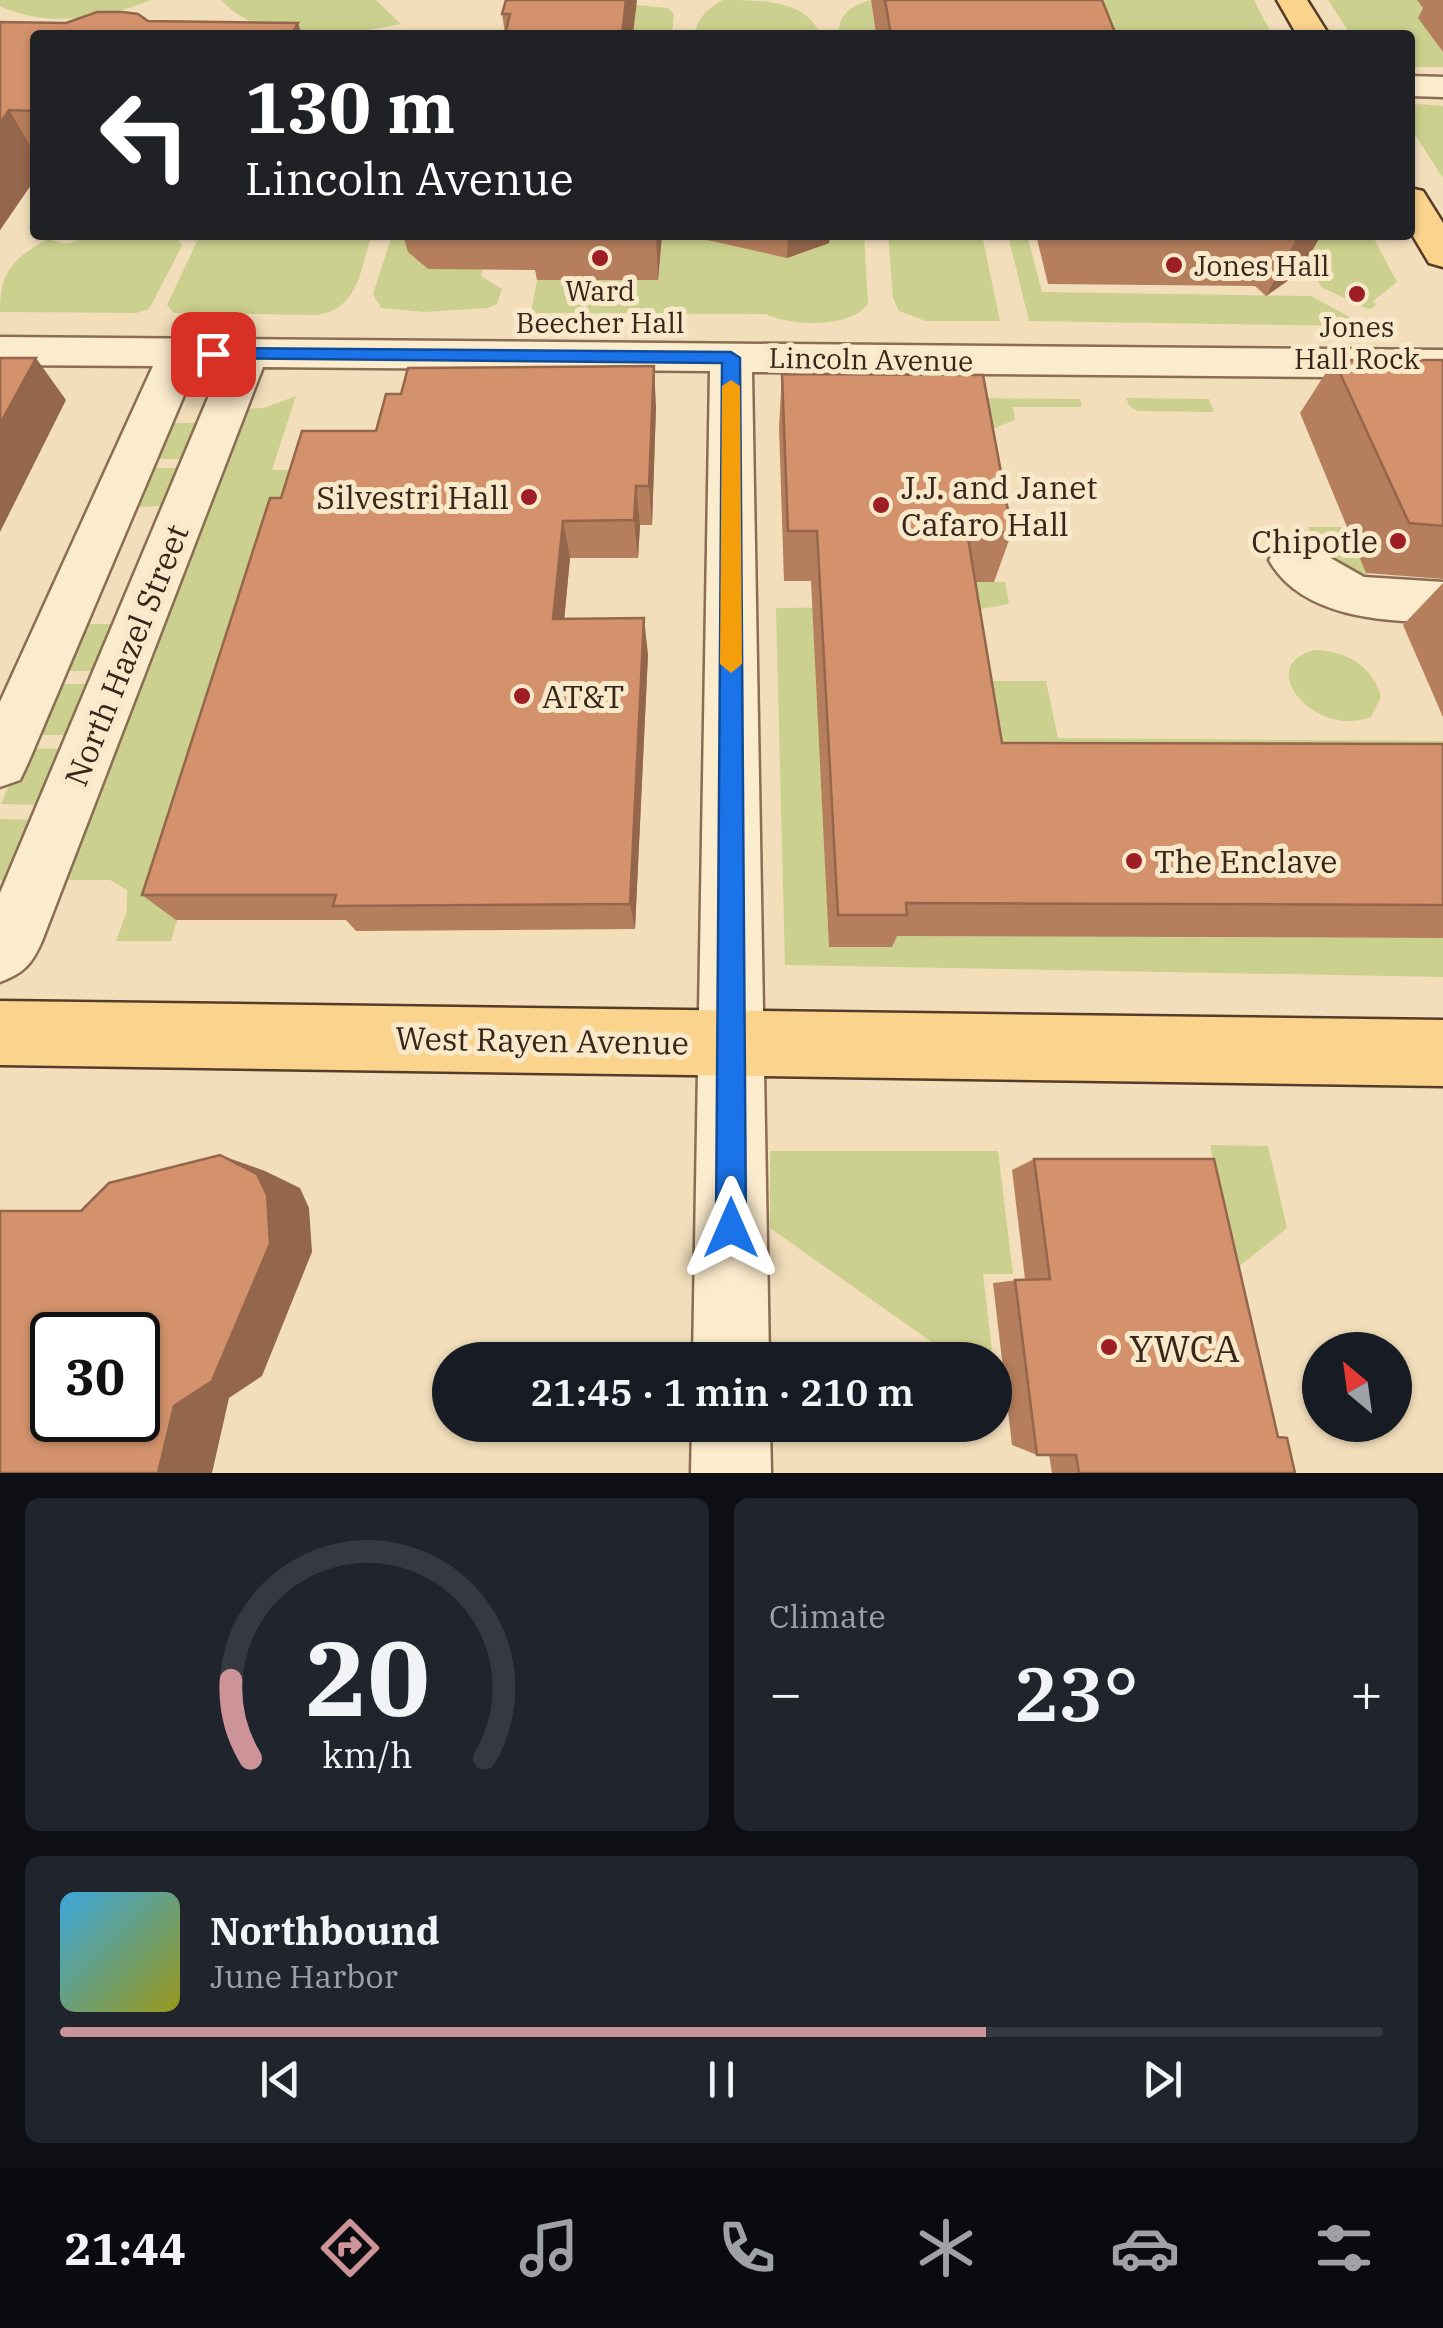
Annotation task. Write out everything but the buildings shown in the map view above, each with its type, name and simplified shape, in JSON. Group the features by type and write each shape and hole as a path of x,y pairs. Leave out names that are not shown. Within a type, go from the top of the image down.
{"main road":[{"path":"1292,0 1310,30"},
{"path":"1415,207 1443,255"},
{"name":"West Rayen Avenue","path":"0,1033 1443,1053"}],"street":[{"path":"1415,86 1443,86"},
{"name":"Lincoln Avenue","path":"0,351 1443,364"},
{"name":"North Hazel Street","path":"0,764 180,354"},
{"name":"North Hazel Street","path":"0,952 11,941 247,354"},
{"path":"730,1342 731,358"},
{"path":"1294,560 1334,589 1362,598 1443,602"},
{"path":"731,1442 731,1473"}],"green space":[{"path":"0,0 151,0 95,16 56,19 18,13 0,6"},
{"path":"221,0 376,0 401,24 362,30 278,30 239,15"},
{"path":"723,0 781,4 805,15 818,30 696,30 713,6"},
{"path":"871,0 875,30 840,30 841,21 858,5"},
{"path":"1068,0 1254,0 1269,30 1078,30"},
{"path":"1328,0 1417,0 1430,18 1419,18 1443,52 1443,67 1415,67 1415,30 1348,30"},
{"path":"628,4 668,8 674,14 672,30 629,30 635,14 627,13"},
{"path":"1415,105 1443,106 1443,178 1415,135"},
{"path":"46,240 67,244 79,240 179,240 182,246 149,309 136,313 0,312 2,286 10,268"},
{"path":"198,240 370,240 356,286 342,305 331,311 317,315 174,313 167,305"},
{"path":"390,240 415,240 428,269 483,269 481,276 502,289 497,304 488,308 424,312 381,308 373,294"},
{"path":"662,240 864,240 868,303 849,317 820,323 766,314 531,313 537,280 658,280"},
{"path":"888,240 983,240 1000,321 926,321 899,311 893,298"},
{"path":"1009,240 1028,240 1042,292 1311,296 1357,321 1351,326 1029,321"},
{"path":"1298,240 1375,240 1397,282 1373,301 1376,305 1371,309 1321,287"},
{"path":"296,396 272,470 320,470 291,537 171,941 116,941 127,911 127,890 110,880 62,880 240,409 264,408"},
{"path":"963,398 1080,399 1082,407 1013,407 1015,420 977,435 994,582 1005,582 1009,604 965,612 989,681 1046,681 1058,738 1443,741 1443,786 982,784 815,651 829,947 892,936 1443,938 1443,977 785,965 776,608 875,607"},
{"path":"1126,398 1209,399 1214,412 1138,411 1130,407"},
{"path":"166,423 199,423 185,459 150,459"},
{"path":"146,468 181,468 166,506 129,507"},
{"path":"1308,527 1347,527 1373,587 1325,568"},
{"path":"79,624 119,624 99,671 59,671"},
{"path":"1315,650 1347,657 1372,677 1381,697 1371,717 1350,721 1330,718 1299,698 1290,684 1289,670 1297,658"},
{"path":"53,684 94,684 73,735 31,735"},
{"path":"25,748 67,749 44,805 1,804"},
{"path":"0,819 38,820 13,881 0,880"},
{"path":"1210,1145 1268,1146 1287,1228 1236,1269"},
{"path":"770,1151 998,1151 1013,1274 983,1274 991,1342 932,1342 770,1228"}],"slow traffic":[{"path":"731,386 731,664"}],"place":[{"name":"Ward Beecher Hall","path":"600,258"},
{"name":"Jones Hall","path":"1174,265"},
{"name":"Jones Hall Rock","path":"1357,294"},
{"name":"Silvestri Hall","path":"529,497"},
{"name":"J.J. and Janet Cafaro Hall","path":"881,505"},
{"name":"Chipotle","path":"1398,541"},
{"name":"AT&T","path":"522,696"},
{"name":"The Enclave","path":"1134,861"},
{"name":"YWCA","path":"1109,1347"}],"route":[{"path":"213,354 731,358 731,1228"}]}
